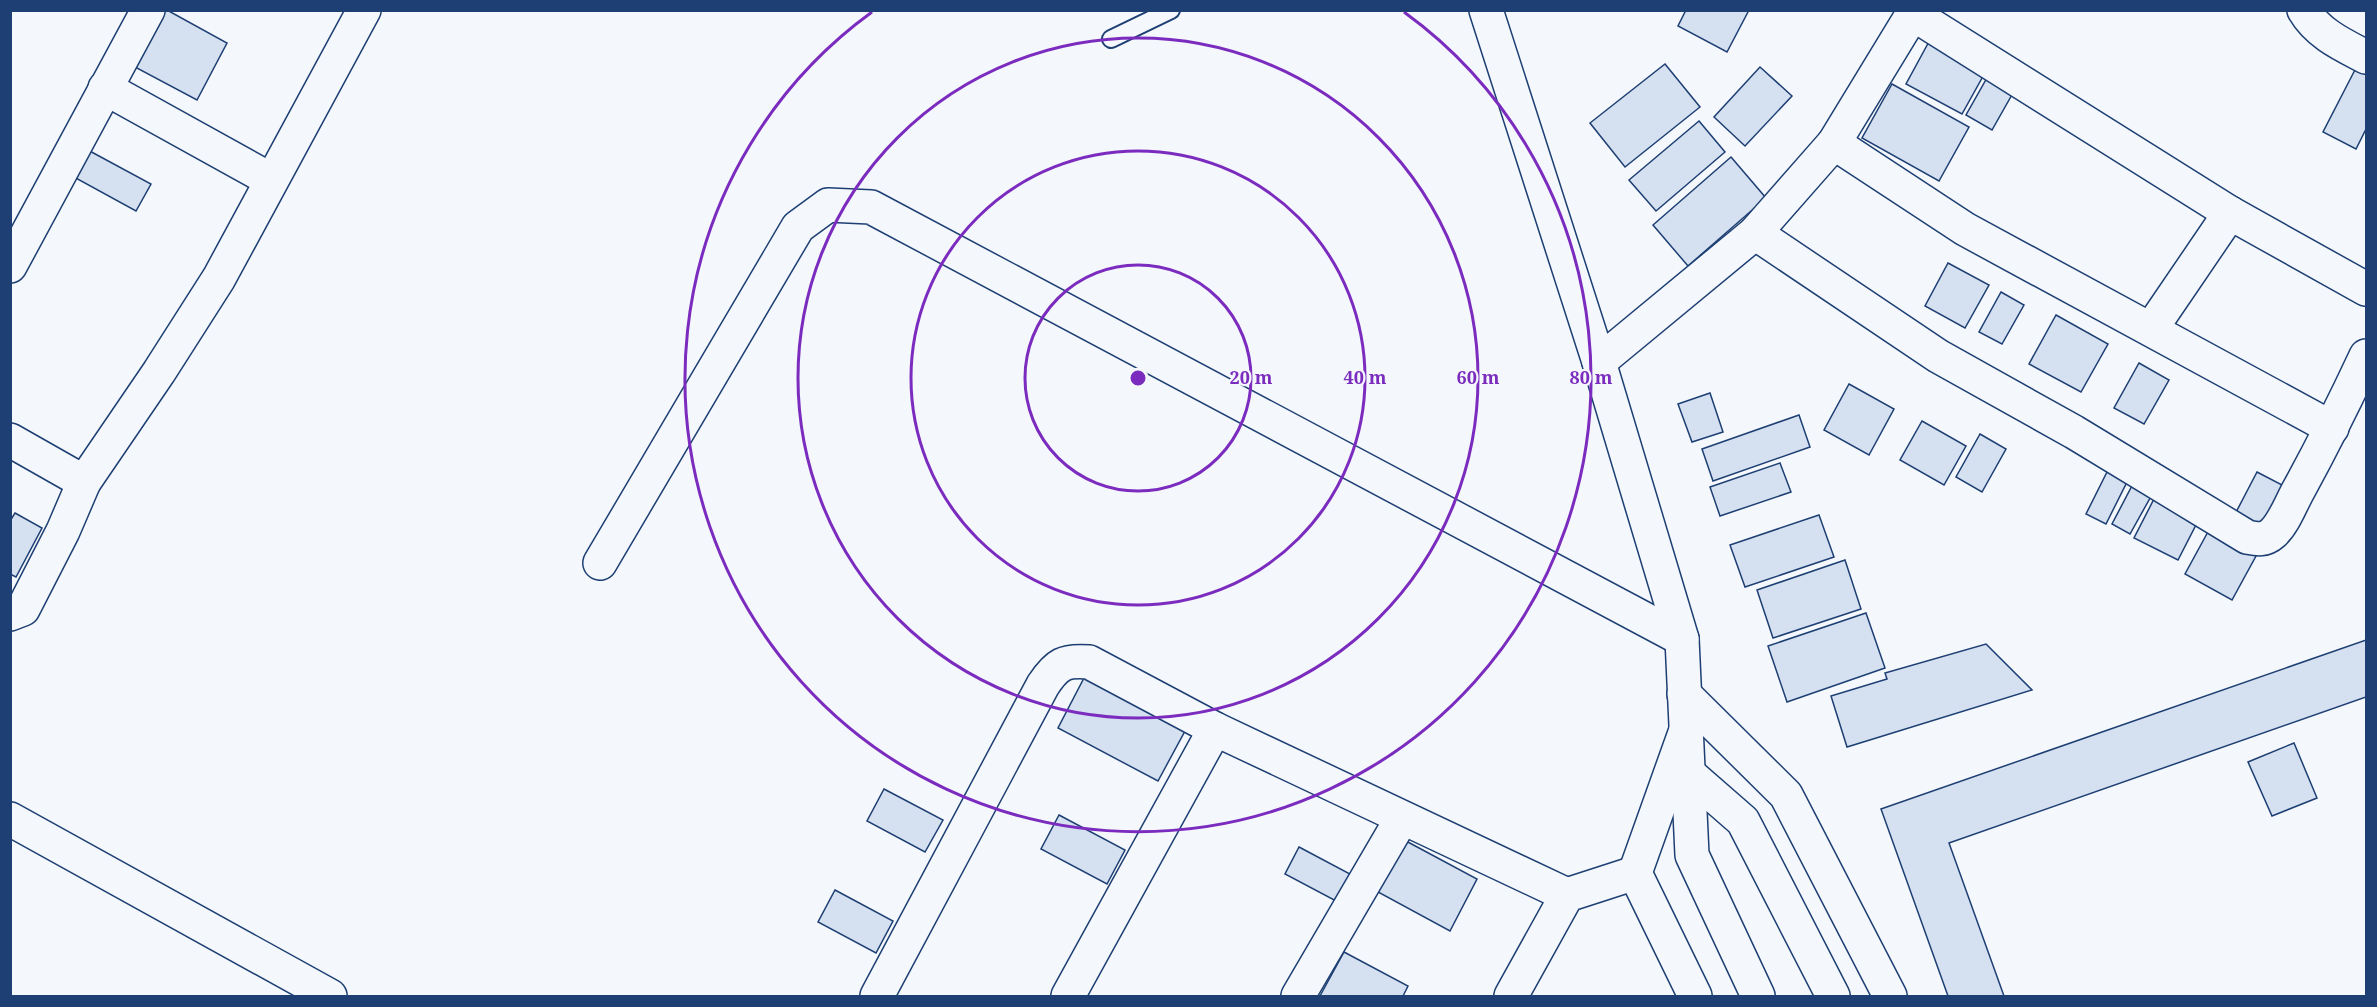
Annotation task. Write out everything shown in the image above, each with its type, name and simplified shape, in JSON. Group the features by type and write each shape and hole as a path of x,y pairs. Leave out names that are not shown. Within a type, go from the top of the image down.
{"street":[{"path":"10,266 148,10"},
{"path":"10,614 23,609 63,531 84,482 159,372 219,278 364,10"},
{"path":"1486,10 1599,362 1682,639 1692,855 1758,996"},
{"path":"2304,10 2310,21 2330,37 2367,57"},
{"path":"1599,362 1755,233 1834,143 1914,12 2230,213 2367,289"},
{"path":"105,88 271,180"},
{"path":"1834,143 1965,229 2332,428"},
{"path":"600,563 798,227 828,205 871,207 1682,639"},
{"path":"2151,329 2230,213"},
{"path":"1755,233 1938,356 2074,432 2247,537 2258,540 2274,532 2332,428 2367,356"},
{"path":"10,440 84,482"},
{"path":"877,996 1053,670 1070,660 1089,662 1215,729 1567,895 1635,873"},
{"path":"1684,694 1786,795 1890,996"},
{"path":"1068,996 1215,729"},
{"path":"1686,730 1635,873 1695,996"},
{"path":"1688,773 1743,821 1833,996"},
{"path":"1298,996 1402,818"},
{"path":"10,819 330,996"},
{"path":"1511,996 1567,895"}],"lane":[{"path":"1111,39 1171,10"}],"building":[{"path":"162,10 167,10 227,43 197,100 133,66"},
{"path":"1686,10 1749,10 1727,52 1678,26"},
{"path":"1931,38 1987,69 1962,114 1906,84"},
{"path":"1665,64 1700,107 1625,167 1590,123"},
{"path":"2358,64 2366,69 2366,129 2356,149 2323,132"},
{"path":"1760,67 1792,96 1745,146 1714,117"},
{"path":"1992,69 2018,84 1992,130 1966,115"},
{"path":"1892,84 1969,127 1939,181 1862,138"},
{"path":"1699,121 1725,152 1656,211 1629,180"},
{"path":"86,149 151,184 136,211 72,176"},
{"path":"1731,157 1766,198 1688,266 1653,225"},
{"path":"1948,263 1989,285 1965,328 1925,306"},
{"path":"2001,292 2024,305 2002,344 1979,332"},
{"path":"2056,315 2108,344 2081,392 2029,364"},
{"path":"2139,363 2169,380 2144,424 2114,408"},
{"path":"1849,384 1894,409 1869,455 1824,430"},
{"path":"1710,393 1723,432 1692,442 1678,404"},
{"path":"1799,415 1810,447 1713,481 1702,449"},
{"path":"1922,421 1966,446 1944,485 1900,460"},
{"path":"1980,434 2006,449 1982,492 1956,477"},
{"path":"1780,463 1791,492 1720,516 1710,487"},
{"path":"2111,464 2131,474 2106,524 2086,514"},
{"path":"2257,472 2286,487 2263,533 2233,518"},
{"path":"2135,480 2154,491 2130,534 2112,524"},
{"path":"2156,495 2200,517 2178,560 2134,538"},
{"path":"15,513 42,528 16,577 10,574 10,521"},
{"path":"1819,515 1834,557 1745,587 1730,545"},
{"path":"2209,530 2256,556 2232,600 2185,574"},
{"path":"1845,560 1861,609 1773,638 1757,590"},
{"path":"1866,613 1885,668 1787,702 1768,646"},
{"path":"2366,640 2366,697 1949,843 2004,996 1948,996 1881,809"},
{"path":"1986,644 2032,690 1847,747 1831,696 1887,679 1885,673"},
{"path":"1084,678 1185,731 1158,781 1058,728"},
{"path":"2294,743 2317,798 2272,816 2248,762"},
{"path":"884,789 943,820 925,852 867,821"},
{"path":"1059,815 1125,850 1107,884 1041,849"},
{"path":"1406,841 1477,879 1450,931 1378,892"},
{"path":"1299,847 1350,874 1336,901 1285,874"},
{"path":"835,890 893,921 876,953 818,922"},
{"path":"1344,952 1408,986 1403,996 1320,996"}]}
